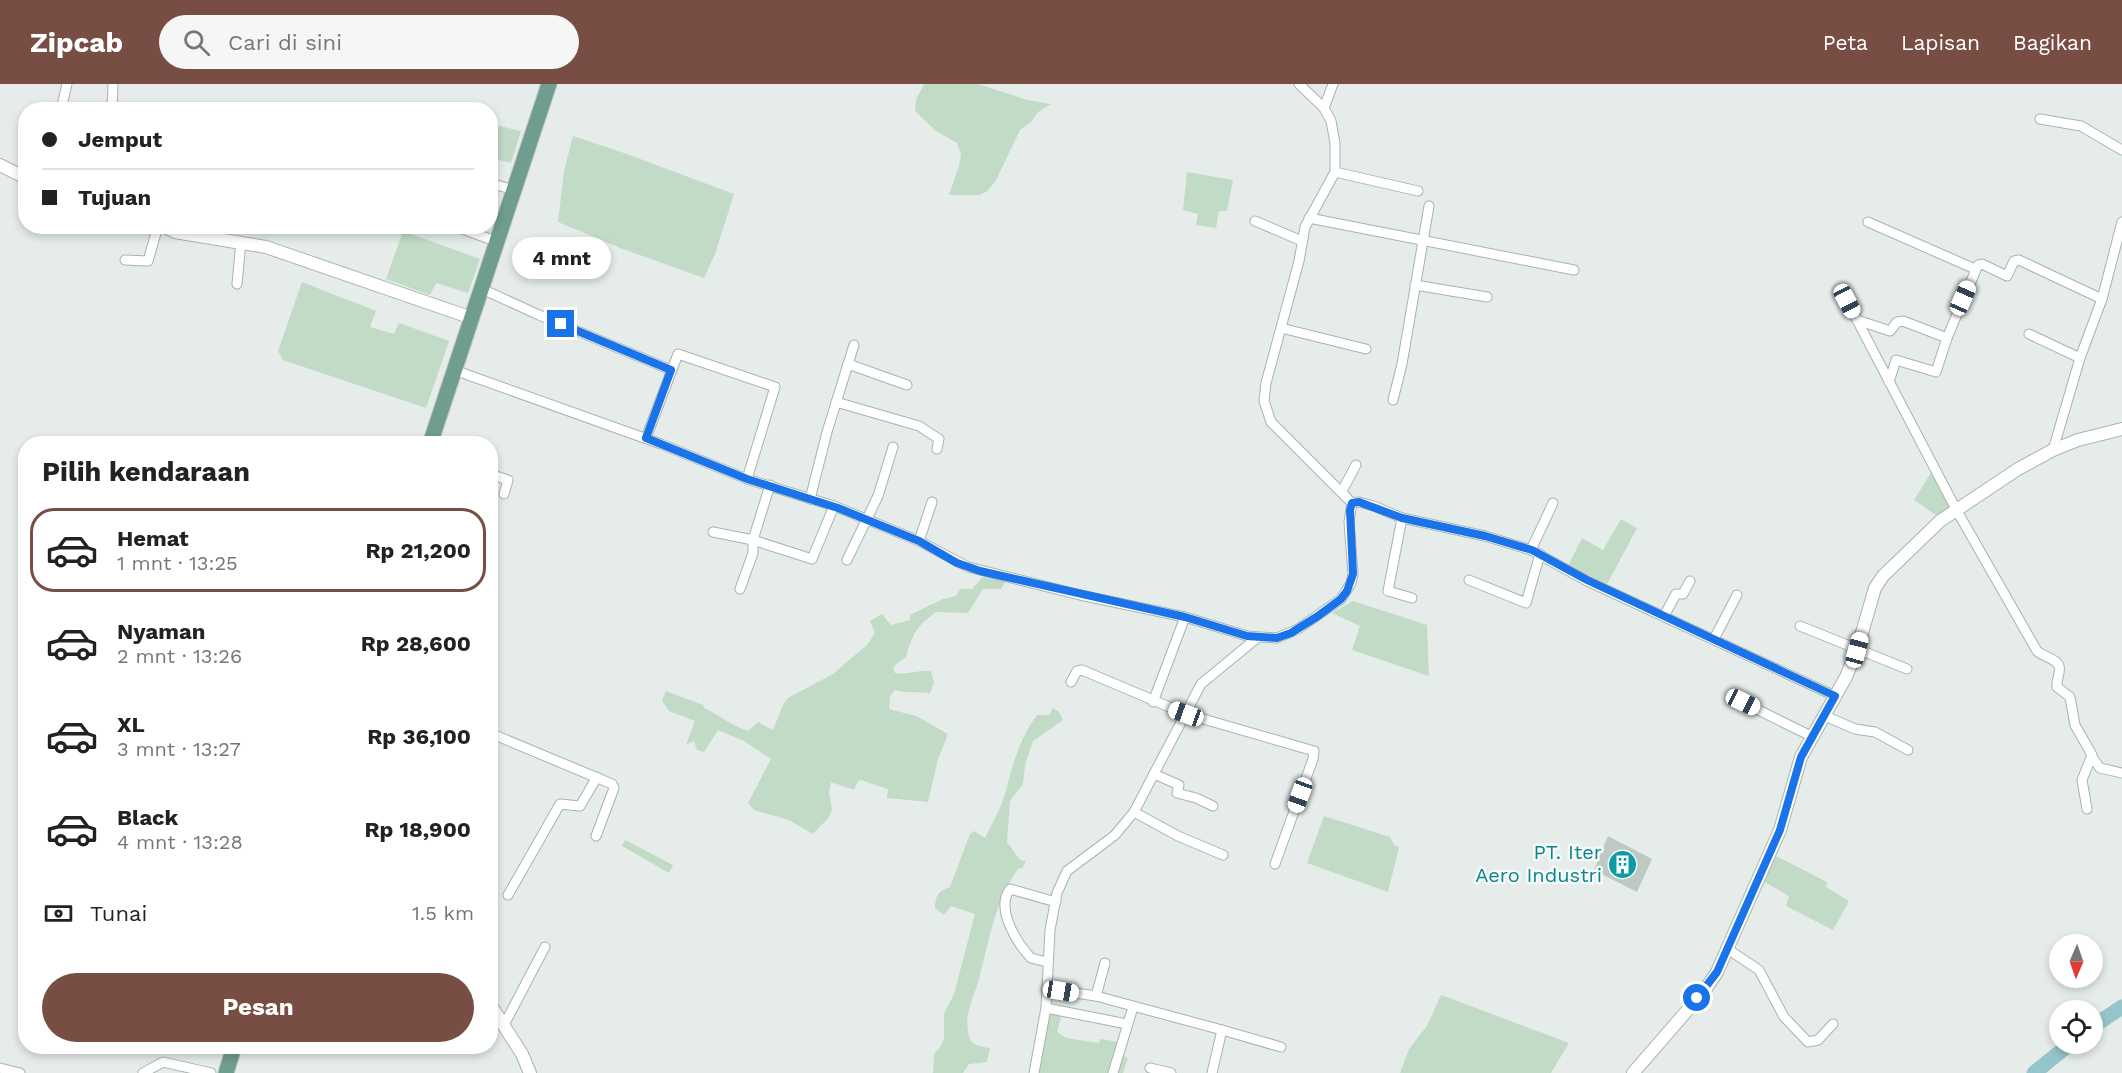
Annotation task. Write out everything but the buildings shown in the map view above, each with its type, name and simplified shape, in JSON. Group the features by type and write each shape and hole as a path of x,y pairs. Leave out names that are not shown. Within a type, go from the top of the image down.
{"main road":[{"path":"433,436 549,84"},
{"path":"226,1073 232,1054"}],"street":[{"path":"63,102 67,84"},
{"path":"112,102 113,84"},
{"path":"454,370 646,438 747,479 834,506 919,541 968,567 1080,595 1185,617 1257,638 1277,638 1291,633 1332,606 1347,591 1353,574 1349,522 1352,503 1271,422 1265,410 1266,383 1302,241 1309,218 1335,172 1334,133 1324,108 1299,84"},
{"path":"1324,108 1333,84"},
{"path":"2040,119 2081,126 2122,150"},
{"path":"0,165 18,174"},
{"path":"1335,172 1418,191"},
{"path":"498,185 514,190"},
{"path":"1393,400 1402,364 1428,206"},
{"path":"1309,218 1574,270"},
{"path":"1255,221 1302,241"},
{"path":"1868,222 1975,269"},
{"path":"2053,450 2080,358 2102,300 2122,222"},
{"path":"125,260 148,261 156,234"},
{"path":"189,234 241,242 298,257 472,318"},
{"path":"476,234 498,242"},
{"path":"237,284 241,242"},
{"path":"1889,382 1896,360 1937,372 1947,338 1975,269 1982,264 2007,276 2014,261 2019,260 2102,300"},
{"path":"1414,285 1487,297"},
{"path":"482,289 671,370"},
{"path":"1847,301 1957,511 2037,651 2060,666 2057,687 2070,697 2075,725 2092,757 2100,768 2118,774 2122,773"},
{"path":"1857,320 1890,332 1897,322 1903,321 1947,338"},
{"path":"1281,328 1366,349"},
{"path":"2029,334 2080,358"},
{"path":"810,499 854,345"},
{"path":"646,438 676,355 680,354 776,388 747,479"},
{"path":"848,364 907,385"},
{"path":"836,402 925,429 939,439 937,449"},
{"path":"1633,1073 1705,990 1717,972 1780,830 1801,757 1825,716 1857,650 1875,588 1882,576 1927,532 2018,469 2053,450 2078,440 2122,429"},
{"path":"847,560 878,496 893,447"},
{"path":"1342,491 1356,465"},
{"path":"498,477 508,480 504,494"},
{"path":"740,589 753,553 753,540 770,485"},
{"path":"919,541 932,502"},
{"path":"1352,503 1359,502 1402,518 1485,536 1536,552 1587,580 1835,696"},
{"path":"1470,580 1526,603 1536,552 1554,503"},
{"path":"713,532 753,540 812,559 834,506"},
{"path":"1402,518 1388,591 1412,598"},
{"path":"1664,616 1676,594 1683,594 1690,581"},
{"path":"1714,639 1737,595"},
{"path":"1153,702 1185,617"},
{"path":"1800,626 1907,669"},
{"path":"1034,1073 1046,1008 1047,962 1057,893 1070,867 1115,835 1134,812 1200,684 1257,638"},
{"path":"1071,682 1077,671 1082,670 1153,702 1186,714 1314,752 1275,864"},
{"path":"1743,702 1813,737"},
{"path":"1825,716 1855,729 1875,732 1908,750"},
{"path":"498,736 612,784 614,788 596,836"},
{"path":"2087,809 2082,780 2092,757"},
{"path":"1154,774 1179,785 1178,793 1196,798 1213,807"},
{"path":"508,895 560,804 580,806 597,777"},
{"path":"1134,812 1178,836 1223,855"},
{"path":"1047,962 1031,958 1024,950 1010,924 1005,898 1010,889 1056,902"},
{"path":"504,1025 545,947"},
{"path":"1726,948 1757,968 1784,1017 1808,1042 1818,1040 1833,1024"},
{"path":"1096,996 1105,963"},
{"path":"1046,989 1096,996 1281,1047"},
{"path":"1113,1073 1133,1007"},
{"path":"1046,1008 1127,1024"},
{"path":"498,1016 522,1054 530,1073"},
{"path":"1212,1073 1222,1030"},
{"path":"143,1073 163,1062 211,1073"},
{"path":"0,1068 20,1073"},
{"path":"1150,1068 1170,1073"}],"green space":[{"path":"924,84 978,84 1027,100 1051,104 1038,112 1031,122 1020,130 995,182 986,192 979,195 949,195 961,154 957,143 936,131 915,111 916,100"},
{"path":"498,126 521,131 511,163 498,160"},
{"path":"573,136 734,194 715,254 704,278 623,249 558,222 564,171"},
{"path":"1187,172 1233,180 1227,211 1219,211 1216,228 1196,225 1198,214 1183,210"},
{"path":"402,234 411,234 480,259 468,293 436,283 430,295 386,279"},
{"path":"302,282 376,311 370,327 394,334 399,323 449,341 426,408 283,360 278,351"},
{"path":"1932,471 1951,508 1939,517 1914,500"},
{"path":"1621,519 1637,528 1607,584 1568,566 1582,538 1603,550"},
{"path":"983,577 1006,581 1001,589 983,589 968,613 936,612 913,636 906,657 893,669 895,673 931,671 934,683 930,693 895,690 890,696 889,709 916,716 948,734 938,759 928,802 887,798 888,789 861,780 858,781 854,790 831,782 829,793 832,809 829,817 813,834 789,820 754,810 748,803 771,759 744,741 718,730 704,752 697,750 694,741 686,745 695,721 669,711 662,701 666,691 703,705 704,708 742,729 748,731 758,722 773,730 788,698 833,674 868,644 875,633 870,621 882,614 891,625 910,620 910,615 943,599 956,596 960,589 972,589"},
{"path":"1353,601 1427,625 1429,676 1352,650 1360,626 1332,613"},
{"path":"1053,708 1059,712 1063,720 1033,741 1025,765 1023,784 1010,801 1007,842 1020,860 1026,861 1022,869 1019,868 1011,880 998,907 967,1020 971,1041 978,1046 990,1048 987,1062 969,1064 963,1073 933,1073 934,1054 944,1039 944,1014 954,994 975,914 951,906 944,915 935,908 937,897 940,892 950,887 970,834 974,831 985,838 1002,803 1018,751 1031,724 1037,715 1049,715"},
{"path":"1324,816 1390,837 1394,845 1399,847 1388,892 1307,863"},
{"path":"625,840 673,865 669,873 622,846"},
{"path":"1774,855 1827,882 1826,887 1849,901 1833,930 1786,906 1789,896 1763,881"},
{"path":"1441,995 1569,1043 1551,1073 1400,1073 1409,1049 1427,1026"},
{"path":"1049,1011 1062,1014 1057,1032 1066,1038 1099,1043 1100,1039 1119,1042 1115,1052 1128,1058 1123,1073 1038,1073"}],"waterway":[{"path":"2103,1020 2122,1007"},
{"path":"2034,1073 2058,1054"}],"place":[{"name":"PT. Iter Aero Industri","path":"1623,864"}],"route":[{"path":"561,324 671,370 646,438 747,479 838,508 919,541 957,563 980,571 1185,617 1247,636 1277,638 1291,633 1318,616 1341,599 1352,583 1350,510 1352,503 1359,502 1402,518 1485,536 1532,550 1587,580 1835,696 1801,757 1785,819 1717,972 1697,998"}]}
